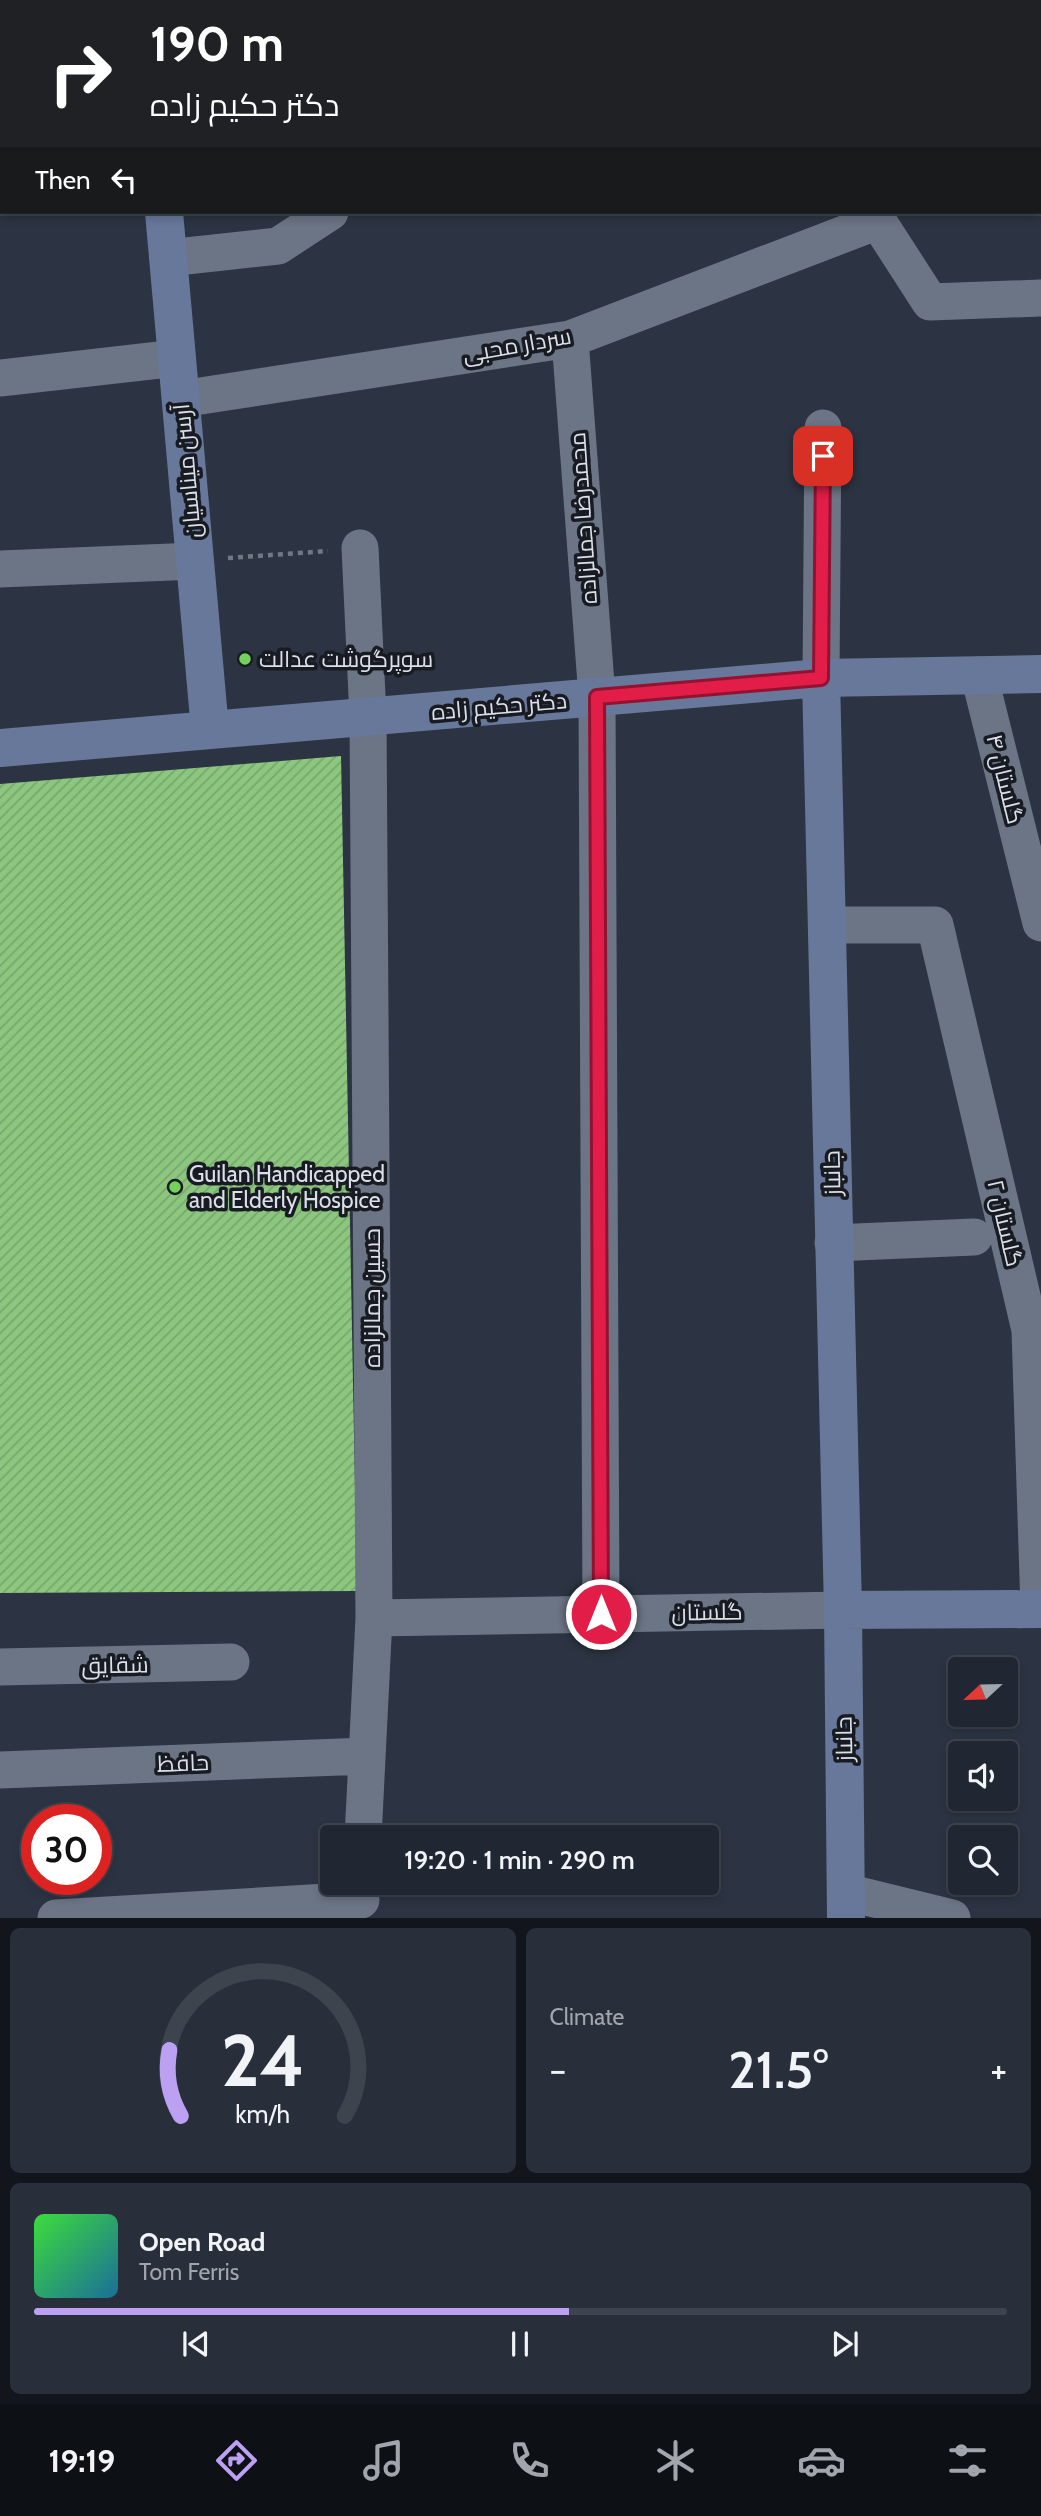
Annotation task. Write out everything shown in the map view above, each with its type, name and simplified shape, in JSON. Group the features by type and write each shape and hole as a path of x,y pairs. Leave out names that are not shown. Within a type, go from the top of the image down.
{"street":[{"name":"آرسن میناسیان","path":"164,214 210,730"},
{"path":"168,258 278,246 327,214"},
{"path":"875,216 930,302 1041,298"},
{"name":"سردار محبی","path":"181,400 570,339 875,216"},
{"name":"محمدرضا جمالزاده","path":"570,339 597,697 601,1614"},
{"path":"0,378 177,358"},
{"name":"جانباز","path":"823,428 821,678 843,1610 846,1905"},
{"name":"حسین جمالزاده","path":"360,548 368,717 374,1618 364,1825"},
{"path":"0,569 195,561"},
{"name":"دکتر حکیم زاده","path":"0,748 821,678 1041,674"},
{"name":"گلستان ۴","path":"979,675 1041,923"},
{"name":"گلستان ۲","path":"827,925 935,925 1030,1330 1040,1609"},
{"path":"833,1243 974,1237"},
{"name":"گلستان","path":"374,1618 1040,1609"},
{"name":"شقایق","path":"0,1667 231,1662"},
{"name":"حافظ","path":"0,1770 367,1756"},
{"path":"56,1917 361,1900"},
{"path":"846,1905 952,1917"}],"path":[{"path":"195,561 360,548"}],"building":[{"name":"Guilan Handicapped and Elderly Hospice","path":"341,756 357,1591 0,1593 0,784"}],"place":[{"name":"سوپرگوشت عدالت","path":"245,659"},
{"name":"Guilan Handicapped and Elderly Hospice","path":"175,1187"}],"route":[{"path":"601,1614 597,697 821,678 823,456"}]}
